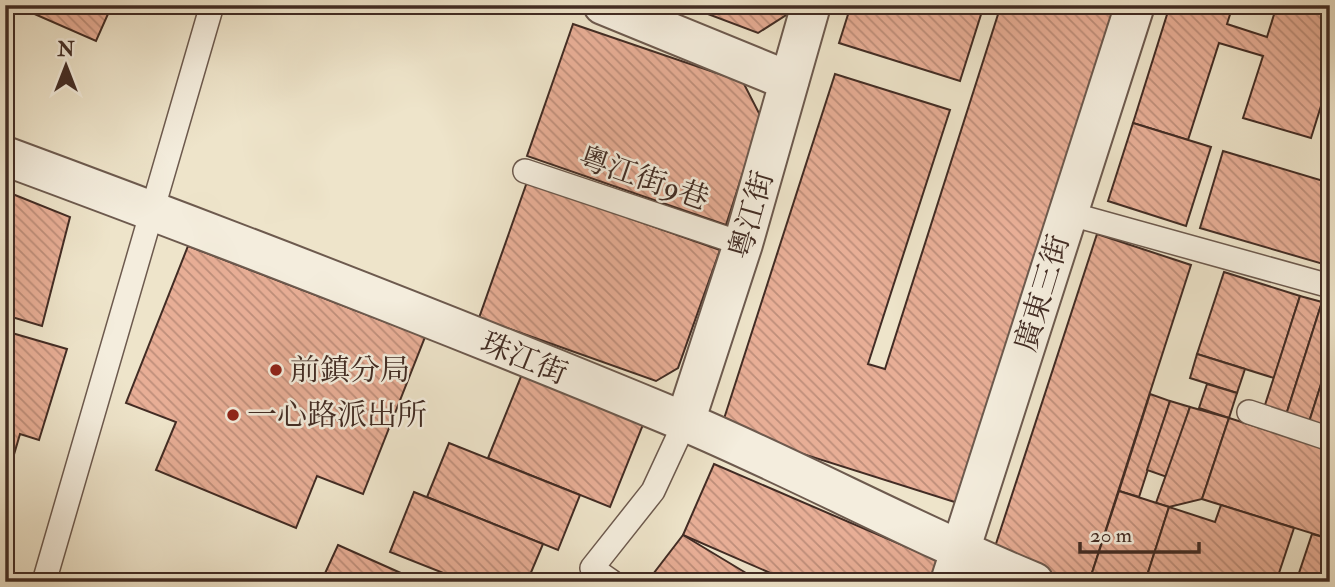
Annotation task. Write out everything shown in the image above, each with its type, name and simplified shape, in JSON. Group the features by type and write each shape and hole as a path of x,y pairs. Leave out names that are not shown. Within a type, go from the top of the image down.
{"street":[{"path":"603,5 789,81"},
{"name":"粵江街","path":"685,422 743,244 811,5"},
{"name":"廣東三街","path":"956,567 1135,5"},
{"name":"珠江街","path":"5,156 153,211 685,422 956,567 1034,582"}],"lane":[{"path":"44,582 212,5"},
{"name":"粵江街9巷","path":"525,170 743,244"},
{"path":"1067,213 1330,286"},
{"path":"1249,412 1330,439"},
{"path":"612,582 592,568 653,491 685,422"}],"building":[{"path":"14,5 112,5 96,41"},
{"path":"684,5 796,5 794,10 758,33"},
{"path":"851,5 984,5 960,81 839,43"},
{"path":"1001,5 1123,5 964,505 721,428 835,74 950,110 868,364 885,369"},
{"path":"1170,5 1233,5 1227,24 1267,37 1277,5 1318,5 1330,9 1330,77 1311,138 1243,118 1263,56 1219,43 1188,140 1133,123"},
{"path":"573,24 743,82 761,117 726,225 527,156"},
{"path":"1133,123 1211,147 1186,226 1108,201"},
{"path":"1223,151 1330,183 1330,266 1200,228"},
{"path":"527,182 720,250 678,368 656,381 479,318"},
{"path":"5,191 70,217 42,326 5,315"},
{"path":"1097,234 1191,265 1089,582 1073,582 992,556"},
{"name":"前鎮分局","path":"188,246 425,337 363,494 317,476 296,528 156,470 176,422 126,403"},
{"path":"1224,272 1300,296 1274,378 1197,354"},
{"path":"1300,296 1322,302 1286,415 1264,408"},
{"path":"1322,302 1330,305 1330,356 1309,422 1286,415"},
{"path":"5,331 67,349 39,440 20,434 13,458 5,455"},
{"path":"1197,354 1245,369 1237,393 1190,378"},
{"path":"1330,356 1330,429 1309,422"},
{"path":"522,374 644,422 610,507 488,458"},
{"path":"1207,384 1237,393 1229,418 1199,408"},
{"path":"1150,394 1170,401 1139,497 1119,491"},
{"path":"1170,401 1190,407 1167,477 1147,470"},
{"path":"1190,407 1229,418 1202,499 1169,507 1156,503"},
{"path":"1229,418 1330,450 1330,539 1202,499"},
{"path":"449,443 580,495 558,550 427,497"},
{"path":"714,464 944,563 936,582 791,582 683,535"},
{"path":"1119,491 1169,507 1145,582 1089,582"},
{"path":"414,492 543,544 527,582 466,582 390,552"},
{"path":"1221,505 1294,528 1276,582 1145,582 1169,507 1215,522"},
{"path":"1312,534 1330,539 1330,582 1296,582"},
{"path":"683,535 761,582 647,582"},
{"path":"338,545 421,582 321,582"}],"place":[{"name":"前鎮分局","path":"276,370"},
{"name":"一心路派出所","path":"233,415"}]}
